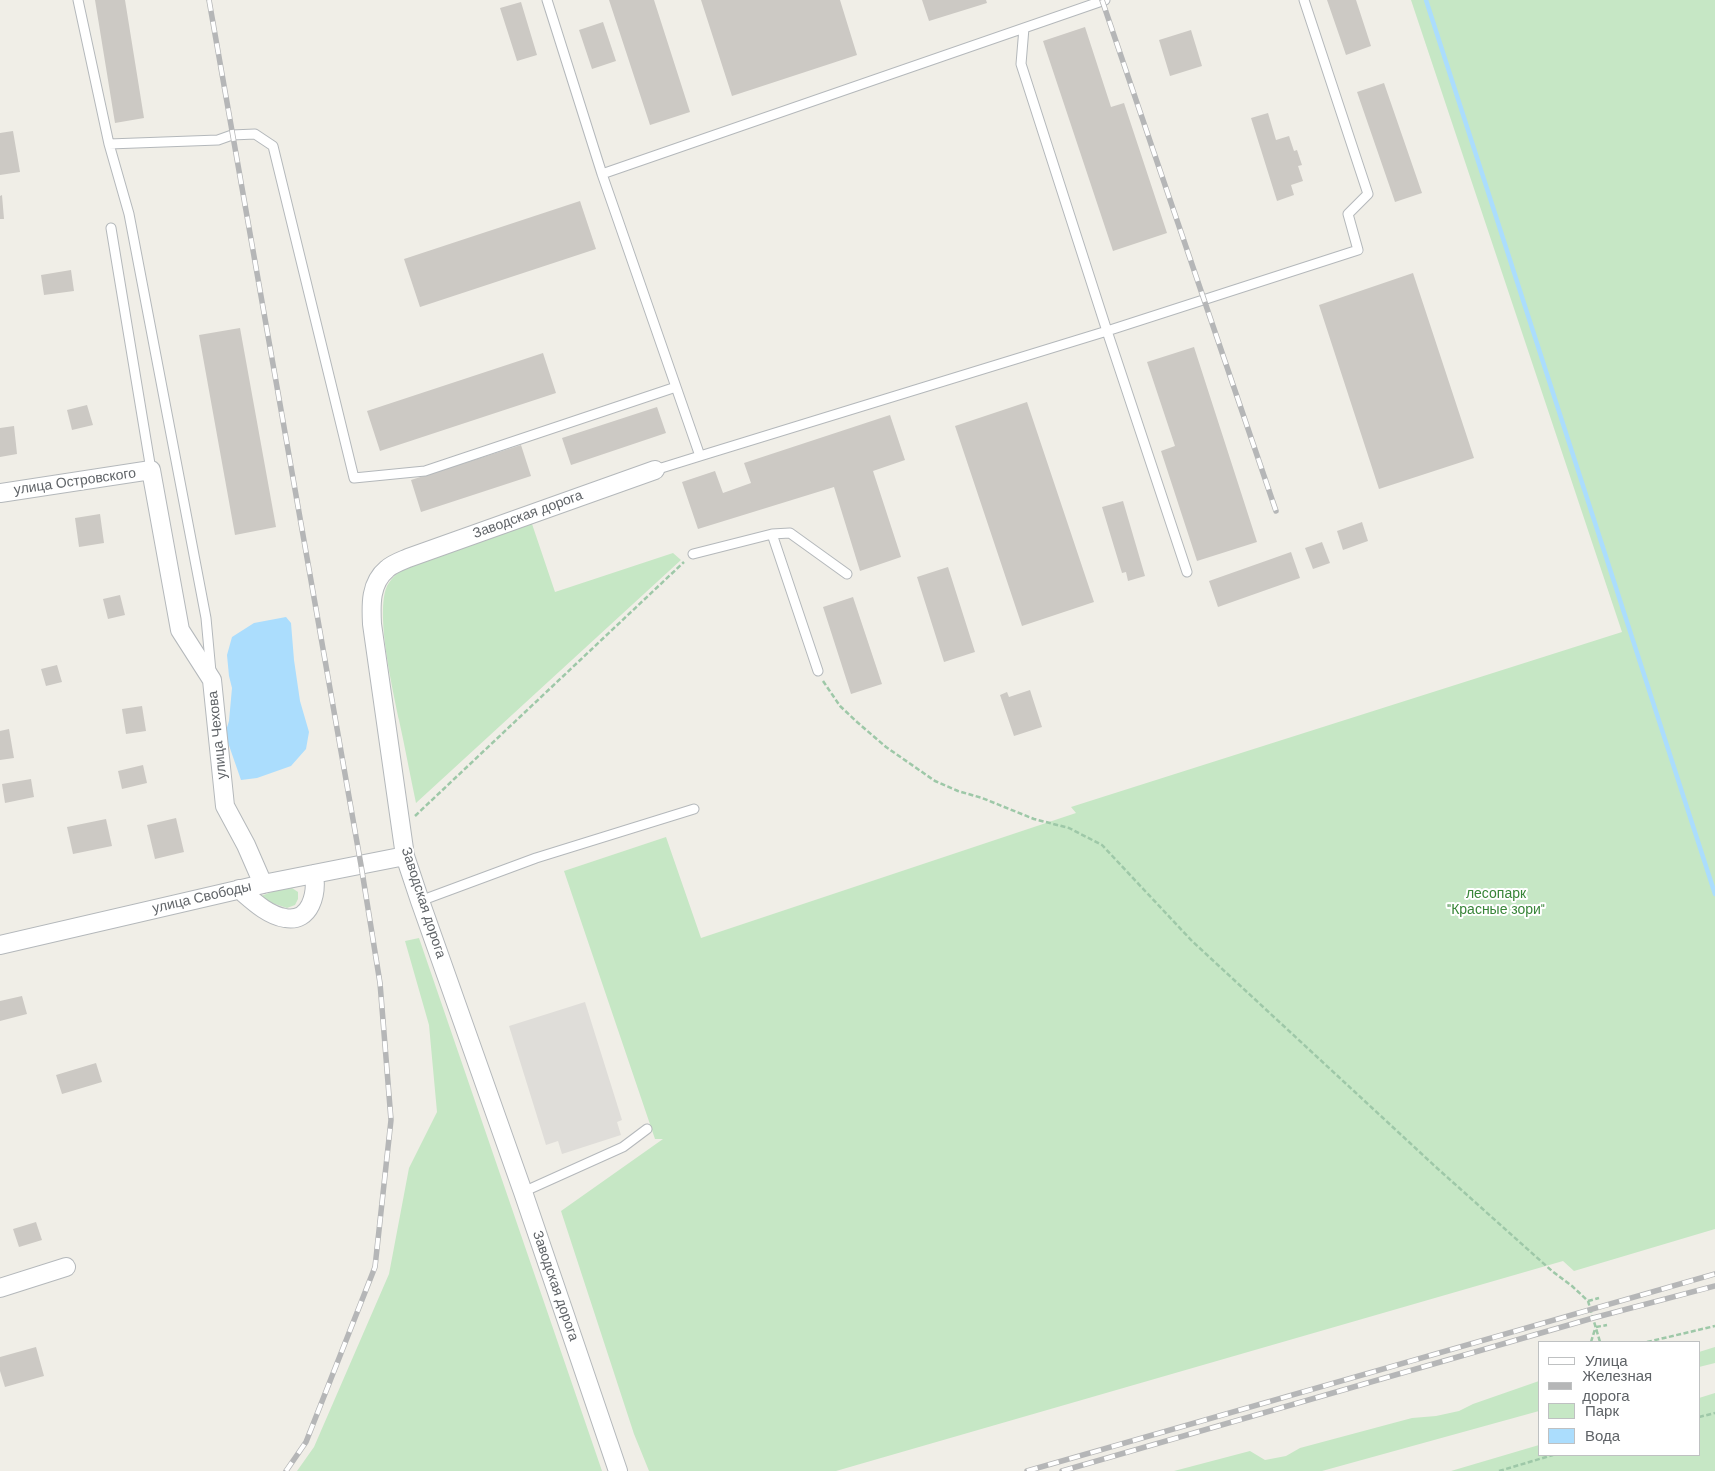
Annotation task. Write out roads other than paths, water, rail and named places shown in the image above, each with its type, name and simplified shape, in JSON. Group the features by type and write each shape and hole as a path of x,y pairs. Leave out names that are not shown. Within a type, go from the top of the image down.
{"street":[{"name":"улица Чехова","path":"150,470 180,630 212,680 225,806 246,844 263,884"},
{"name":"улица Островского","path":"0,493 150,470"},
{"name":"Заводская дорога","path":"618,1471 523,1192 405,856 372,624 371,605 374,585 386,569 408,558 656,470"},
{"name":"улица Свободы","path":"0,945 239,889 405,856"},
{"path":"239,889 272,914 286,919 298,917 308,909 314,899 316,886 314,874"},
{"path":"0,1288 66,1267"}],"lane":[{"path":"78,0 109,144 133,233 206,618 212,680"},
{"path":"547,0 602,174 700,456"},
{"path":"602,174 1105,0"},
{"path":"656,470 1107,331 1358,250 1348,214 1368,194 1304,0"},
{"path":"1024,28 1020,64 1187,572"},
{"path":"109,144 218,140 232,135 255,134 273,146 354,478 424,471 676,388"},
{"path":"111,228 150,470"},
{"path":"772,534 818,671"},
{"path":"692,554 772,534 790,534 847,574"},
{"path":"420,901 536,858 694,809"},
{"path":"523,1192 623,1147 647,1129"}],"water":[{"path":"286,617 291,623 300,701 309,732 306,749 291,766 257,778 241,780 225,734 229,721 232,688 227,655 232,637 254,623"}],"waterway":[{"path":"1426,0 1715,894"}],"railway":[{"path":"209,0 361,865 380,983 391,1120 375,1267 306,1442 286,1471"},
{"path":"1102,0 1276,511"},
{"path":"1027,1471 1715,1274"},
{"path":"1062,1471 1593,1318 1715,1286"}],"park label":[{"name":"лесопарк \"Красные зори\"","path":"1496,902"}]}
